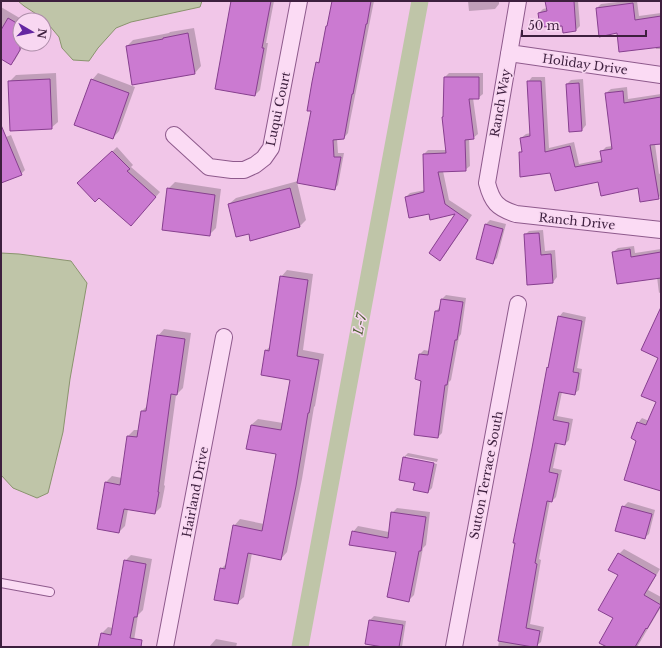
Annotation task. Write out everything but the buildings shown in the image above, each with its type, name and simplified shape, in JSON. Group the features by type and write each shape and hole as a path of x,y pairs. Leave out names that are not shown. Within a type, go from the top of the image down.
{"street":[{"name":"Luqui Court","path":"174,135 209,167 244,170 255,166 264,158 271,148 299,1"},
{"name":"Ranch Way","path":"496,204 490,194 487,183 518,1"},
{"name":"Holiday Drive","path":"509,53 661,75"},
{"name":"Ranch Drive","path":"496,204 505,211 516,214 661,230"},
{"name":"Sutton Terrace South","path":"454,647 518,304"},
{"name":"Hairland Drive","path":"165,647 224,338"}],"lane":[{"path":"1,583 50,592"}],"shaded area":[{"path":"18,1 202,1 200,7 131,22 116,28 98,48 89,61 73,60 62,48 59,37 52,29 52,12 33,12"},
{"path":"1,253 71,261 87,283 70,379 63,432 48,493 37,498 13,488 1,475"}],"waterway":[{"name":"L-7","path":"300,647 420,1"}]}
